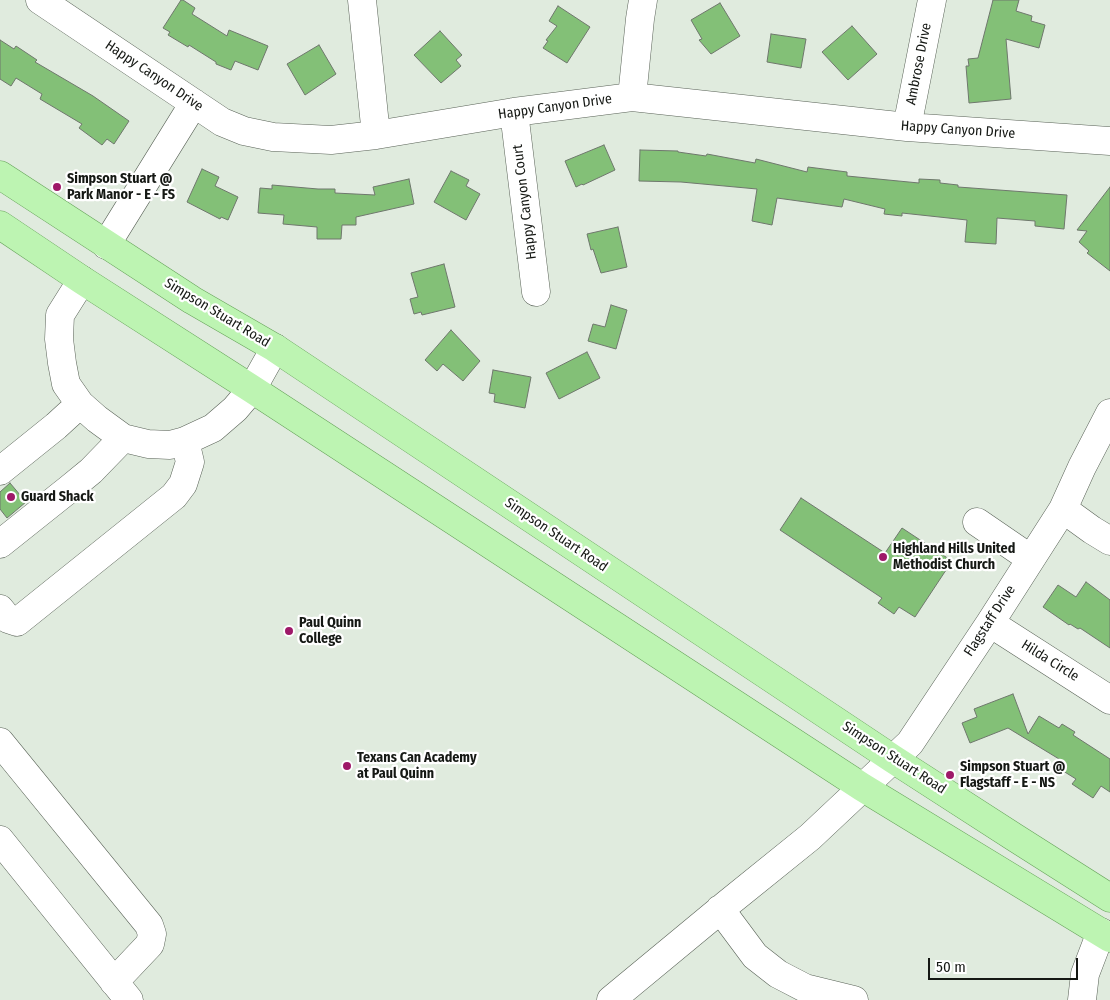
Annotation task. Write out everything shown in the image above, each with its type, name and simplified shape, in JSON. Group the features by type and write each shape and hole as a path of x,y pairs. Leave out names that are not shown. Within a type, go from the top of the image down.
{"main road":[{"name":"Simpson Stuart Road","path":"0,175 192,300 275,348 893,759 1110,898"},
{"path":"0,225 862,787 1106,935"},
{"path":"82,280 106,245"}],"street":[{"name":"Happy Canyon Drive","path":"40,0 222,122 244,131 274,137 331,140 376,135 514,112 632,97 907,127 1110,141"},
{"path":"362,0 376,135"},
{"path":"632,97 643,0"},
{"name":"Ambrose Drive","path":"907,127 932,0"},
{"path":"106,245 194,103"},
{"name":"Happy Canyon Court","path":"514,112 536,292"},
{"path":"82,280 60,315 59,339 66,384 80,404 123,438 148,444 170,445 185,441 214,428 235,410 252,388 275,348"},
{"path":"0,471 80,404"},
{"name":"Flagstaff Drive","path":"611,1000 810,837 910,743 1063,509 1110,412"},
{"path":"0,544 91,471 123,438"},
{"path":"0,609 8,619 17,622 174,496 183,484 190,462 185,441"},
{"path":"1063,509 1110,541"},
{"path":"977,522 1031,559"},
{"name":"Hilda Circle","path":"990,623 1110,700"},
{"path":"0,742 149,925 152,934 150,944 122,991 0,840"},
{"path":"720,909 755,956 778,974 805,988 854,1000"},
{"path":"1082,1000 1085,974 1106,935"}],"building":[{"path":"181,0 195,8 192,14 227,36 229,30 268,46 258,70 235,61 231,70 216,64 216,62 189,45 188,47 168,35 170,32 163,28"},
{"path":"993,0 1019,0 1016,11 1032,16 1031,21 1045,25 1039,48 1006,39 1011,99 969,103 966,66 969,66 968,59 978,58"},
{"path":"720,3 740,36 711,54 699,40 702,39 691,20"},
{"path":"558,6 590,27 567,63 543,48 548,41 546,40 557,26 549,21"},
{"path":"852,26 877,54 848,80 822,52"},
{"path":"440,31 462,55 456,60 461,66 441,83 414,55"},
{"path":"771,34 806,39 801,68 767,62"},
{"path":"0,40 14,49 16,46 37,60 35,62 93,96 129,121 114,144 107,139 102,145 79,128 82,124 40,99 42,94 16,78 11,86 0,79"},
{"path":"319,45 336,74 305,95 287,64"},
{"path":"604,145 615,170 576,187 565,161"},
{"path":"640,150 678,151 706,156 707,154 755,163 756,159 807,172 808,167 847,172 847,176 919,183 919,179 940,180 940,183 958,185 958,187 1067,195 1064,229 1035,226 1035,221 997,218 996,244 965,242 967,220 902,213 902,216 884,214 885,209 844,199 842,207 777,198 772,225 752,221 757,189 681,182 639,181"},
{"path":"202,169 219,177 215,186 238,197 228,220 221,217 220,219 187,202"},
{"path":"451,171 469,180 466,186 480,194 466,220 434,202"},
{"path":"409,179 414,204 356,217 356,225 342,225 341,239 317,239 317,227 283,224 284,215 258,213 260,188 272,189 272,185 335,189 335,193 375,195 373,187"},
{"path":"1110,187 1110,271 1087,253 1089,251 1079,242 1087,231 1077,230"},
{"path":"618,227 627,267 601,273 593,249 591,250 587,234"},
{"path":"444,264 455,307 422,315 421,312 414,314 410,299 418,297 411,273"},
{"path":"611,305 627,310 616,349 588,341 593,324 605,327"},
{"path":"451,330 480,361 463,381 443,364 437,371 425,360"},
{"path":"587,352 600,378 559,399 546,373"},
{"path":"493,370 531,377 525,408 494,402 495,394 489,393"},
{"name":"Guard Shack","path":"10,483 26,502 7,518 0,509 0,492"},
{"name":"Highland Hills United Methodist Church","path":"801,498 885,553 902,528 952,561 915,617 899,607 894,614 878,603 882,598 780,530"},
{"path":"1086,582 1110,600 1110,648 1080,628 1069,625 1043,607 1058,585 1076,597"},
{"path":"1013,694 1028,734 1039,716 1059,728 1062,724 1075,732 1073,735 1110,759 1110,792 1101,786 1093,798 1072,784 1076,779 1060,769 1064,762 1008,728 970,743 962,723 977,717 974,709"}],"place":[{"name":"Simpson Stuart @ Park Manor - E - FS","path":"57,187"},
{"name":"Guard Shack","path":"11,497"},
{"name":"Highland Hills United Methodist Church","path":"883,557"},
{"name":"Paul Quinn College","path":"289,631"},
{"name":"Texans Can Academy at Paul Quinn","path":"347,766"},
{"name":"Simpson Stuart @ Flagstaff - E - NS","path":"950,775"}]}
